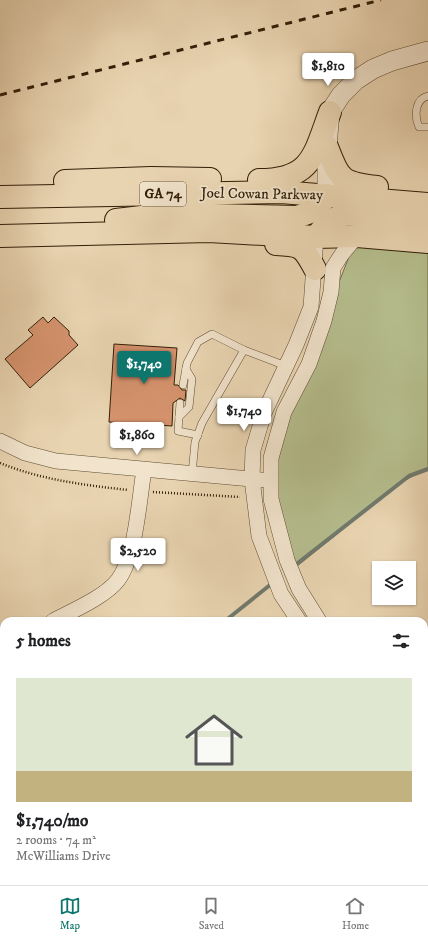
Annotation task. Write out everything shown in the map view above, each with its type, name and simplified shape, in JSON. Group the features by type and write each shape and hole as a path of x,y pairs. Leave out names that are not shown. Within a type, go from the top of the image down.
{"main road":[{"path":"0,185 151,178 273,180 291,176 308,165 330,112"},
{"path":"327,147 339,175 352,184 428,192"},
{"name":"Joel Cowan Parkway","path":"0,198 281,192 428,204"},
{"path":"65,234 107,221 168,214 297,217 316,210 327,195"},
{"path":"316,236 327,223 336,216 348,214 428,221"},
{"path":"0,236 209,231 316,236 357,236 428,242"},
{"path":"174,232 200,241 296,245 306,254 315,269"}],"street":[{"path":"327,195 327,147 330,112 341,95 356,80 373,69 392,61 428,51"},
{"path":"296,617 281,594 259,536 252,479 253,450 264,413 311,307 315,269 316,236"},
{"path":"316,617 299,589 287,560 271,499 271,458 284,412 303,375 324,321 332,292 333,268 357,236"},
{"path":"286,366 303,375"},
{"path":"0,442 26,453 56,461 270,480"},
{"path":"60,617 102,593 118,580 130,558 144,470"}],"lane":[{"path":"428,96 423,97 418,102 416,120 419,127 428,128"},
{"path":"183,385 186,369 198,342 212,334 244,350 286,366"},
{"path":"192,474 198,435 202,423 244,350"},
{"path":"179,417 189,407 192,379 186,369"},
{"path":"180,403 178,431 198,435"}],"green space":[{"path":"357,236 428,245 428,468 402,482 291,571 271,499 284,412 324,321"}],"building":[{"path":"43,317 48,323 54,317 69,331 69,335 78,345 30,388 5,359 33,335 28,330"},
{"path":"114,344 177,348 174,385 178,385 182,390 186,390 185,401 180,398 173,403 172,426 109,422"}],"waterway":[{"path":"294,566 409,476 428,469"},
{"path":"230,617 270,585"}],"railway":[{"path":"0,95 381,0"}]}
